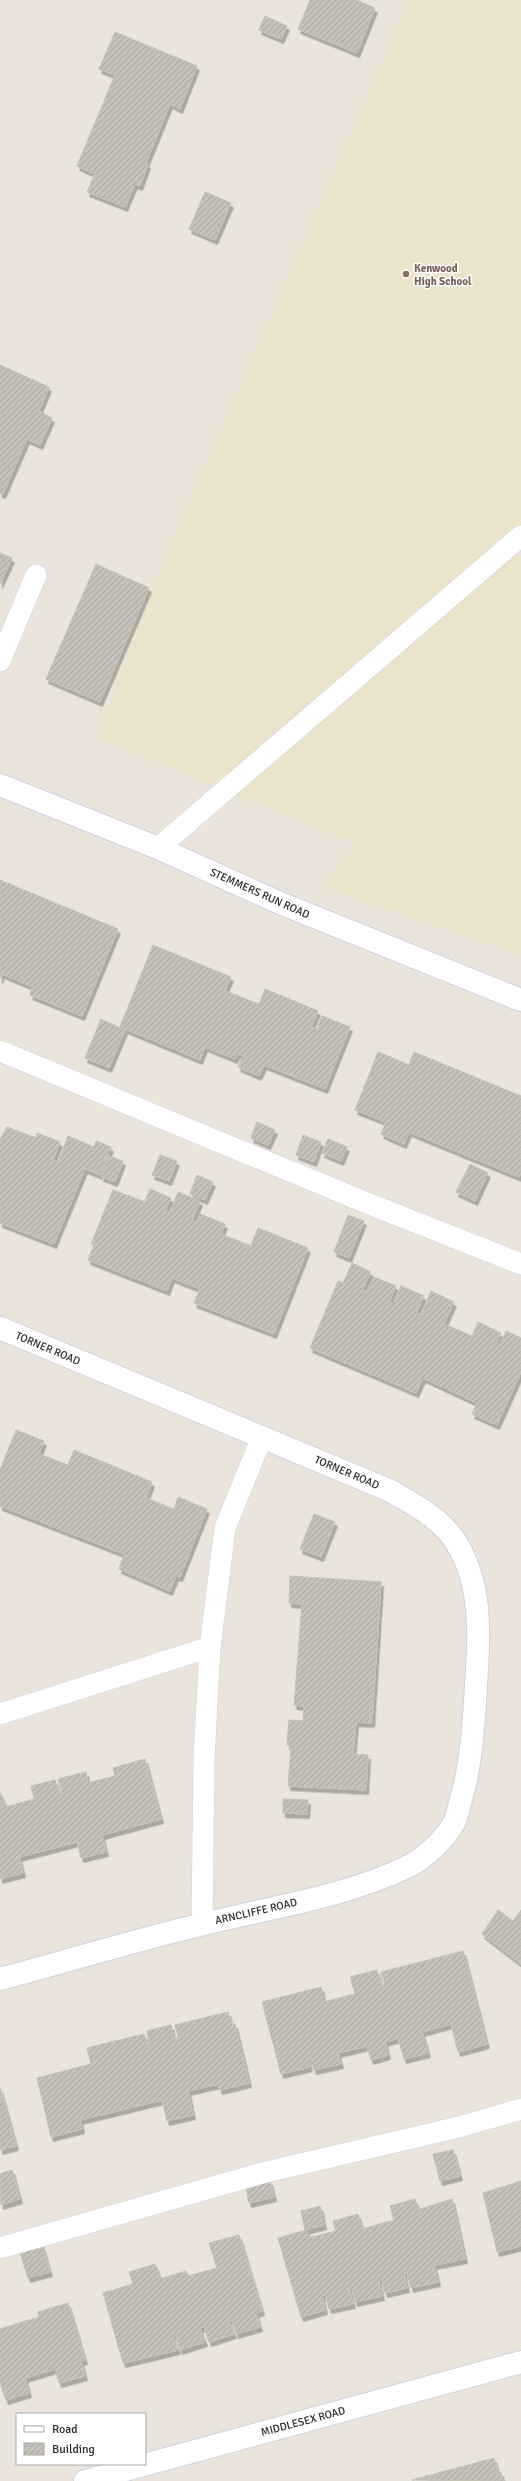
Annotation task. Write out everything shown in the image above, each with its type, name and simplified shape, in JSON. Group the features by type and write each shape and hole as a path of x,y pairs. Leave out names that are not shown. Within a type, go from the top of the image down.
{"street":[{"name":"STEMMERS RUN ROAD","path":"0,785 158,848 280,903 521,1000"},
{"name":"TORNER ROAD","path":"0,1328 391,1491 429,1515 450,1534 463,1556 472,1581 478,1606 478,1651 471,1754 466,1783"},
{"name":"ARNCLIFFE ROAD","path":"0,1979 202,1924 358,1887 409,1866 442,1838 455,1822 466,1783"},
{"name":"MIDDLESEX ROAD","path":"146,2464 521,2362"},
{"name":"MIDDLESEX ROAD","path":"85,2481 144,2465"}],"lane":[{"path":"158,848 521,536"},
{"path":"2,649 36,575"},
{"path":"0,1051 362,1201 521,1264"},
{"path":"202,1924 204,1759 210,1647 225,1528 262,1437"},
{"path":"4,1710 210,1647"},
{"path":"0,2248 262,2173 458,2127 521,2109"}],"shaded area":[{"name":"Kenwood High School","path":"410,0 521,0 521,955 323,887 356,844 97,737 170,547"}],"building":[{"path":"310,0 356,0 375,8 357,53 298,29"},
{"path":"265,16 287,26 281,39 259,30"},
{"path":"115,32 197,66 180,109 170,104 146,163 148,164 140,186 135,184 125,207 87,192 95,174 77,166 115,75 99,69"},
{"path":"205,192 231,203 215,240 189,229"},
{"path":"0,365 49,387 39,411 52,418 40,445 27,439 3,494 0,493"},
{"path":"0,553 12,558 0,584"},
{"path":"96,564 149,588 100,702 46,679"},
{"path":"0,880 118,929 82,1016 30,995 33,987 2,974 0,979"},
{"path":"153,945 231,977 225,991 259,1004 265,989 318,1011 311,1027 317,1029 322,1016 350,1027 325,1089 264,1065 259,1076 238,1067 243,1056 237,1054 235,1059 205,1047 200,1060 120,1027"},
{"path":"101,1019 125,1030 109,1068 85,1058"},
{"path":"378,1052 409,1065 414,1052 521,1096 521,1172 519,1177 409,1132 404,1144 381,1134 386,1122 355,1110"},
{"path":"257,1122 275,1130 268,1145 251,1138"},
{"path":"7,1127 36,1138 37,1133 60,1142 53,1160 58,1162 68,1136 94,1147 54,1244 0,1223 0,1140"},
{"path":"303,1135 321,1142 314,1162 296,1155"},
{"path":"328,1139 347,1147 341,1161 322,1153"},
{"path":"96,1141 111,1147 100,1175 85,1169"},
{"path":"160,1155 177,1161 169,1181 152,1175"},
{"path":"109,1156 123,1161 115,1182 101,1177"},
{"path":"470,1164 488,1173 475,1201 456,1192"},
{"path":"197,1175 213,1182 205,1200 190,1194"},
{"path":"150,1189 171,1198 165,1211 170,1212 178,1192 200,1201 192,1221 197,1223 200,1214 225,1224 221,1234 251,1246 258,1228 308,1248 274,1334 194,1303 200,1289 172,1278 167,1291 88,1260 94,1245 91,1244 113,1190 145,1202"},
{"path":"348,1215 364,1221 349,1258 334,1252"},
{"path":"352,1263 371,1272 362,1290 367,1292 374,1277 396,1286 389,1302 393,1304 401,1286 424,1296 416,1313 421,1315 431,1291 454,1302 444,1324 472,1336 478,1322 501,1333 496,1345 499,1346 506,1331 521,1338 521,1372 497,1425 472,1414 477,1403 423,1378 416,1393 310,1348 338,1281 343,1283"},
{"path":"16,1430 44,1441 39,1454 68,1465 74,1450 152,1482 146,1498 174,1509 178,1497 207,1509 180,1577 176,1576 170,1591 119,1569 124,1554 0,1506 0,1470"},
{"path":"314,1514 335,1522 321,1557 300,1549"},
{"path":"290,1576 381,1582 372,1723 356,1722 353,1754 368,1755 366,1790 288,1786 291,1745 287,1745 289,1720 303,1721 304,1706 294,1705 302,1604 289,1603"},
{"path":"145,1759 161,1819 102,1835 106,1852 81,1858 77,1842 19,1857 23,1873 0,1879 0,1792 6,1807 34,1799 31,1786 55,1780 59,1793 62,1793 58,1779 86,1772 88,1783 115,1776 113,1768"},
{"path":"283,1799 308,1800 307,1814 283,1813"},
{"path":"498,1910 513,1921 521,1910 521,1964 482,1934"},
{"path":"463,1951 487,2044 458,2052 451,2024 422,2032 428,2053 404,2059 398,2038 385,2042 388,2055 371,2060 367,2046 338,2053 341,2064 314,2070 311,2059 308,2060 310,2067 281,2074 262,2002 321,1987 324,2002 355,1994 350,1977 377,1970 382,1987 385,1986 381,1972"},
{"path":"228,2012 231,2024 235,2024 249,2083 220,2090 218,2084 188,2091 193,2115 167,2121 162,2100 80,2120 82,2129 51,2137 37,2078 91,2064 87,2048 144,2034 148,2048 150,2047 147,2031 171,2025 174,2039 178,2037 175,2025"},
{"path":"0,2088 16,2146 0,2150"},
{"path":"453,2150 460,2176 440,2181 433,2154"},
{"path":"12,2170 20,2199 1,2205 0,2174"},
{"path":"270,2181 274,2197 249,2203 246,2188"},
{"path":"521,2181 521,2246 497,2252 483,2193"},
{"path":"415,2199 420,2216 422,2215 420,2209 452,2199 465,2259 434,2265 438,2282 411,2288 407,2273 404,2274 407,2288 385,2293 382,2279 379,2280 382,2296 355,2302 352,2287 349,2287 353,2304 329,2309 325,2294 322,2296 325,2310 301,2317 278,2238 306,2230 308,2236 312,2237 336,2231 333,2221 358,2214 362,2229 394,2220 390,2206"},
{"path":"320,2206 324,2225 305,2230 301,2211"},
{"path":"239,2235 262,2311 256,2313 260,2327 236,2334 232,2319 229,2321 234,2334 209,2342 204,2327 200,2328 205,2342 180,2350 176,2335 173,2336 178,2350 123,2363 103,2293 133,2284 129,2272 155,2264 160,2279 186,2271 188,2276 217,2268 209,2243"},
{"path":"41,2242 50,2272 28,2278 19,2249"},
{"path":"68,2303 85,2360 81,2361 85,2376 59,2383 55,2369 25,2378 29,2393 6,2400 0,2383 0,2329 39,2317 38,2312"},
{"path":"494,2458 498,2473 501,2472 503,2481 412,2480"}],"place":[{"name":"Kenwood High School","path":"406,274"}]}
